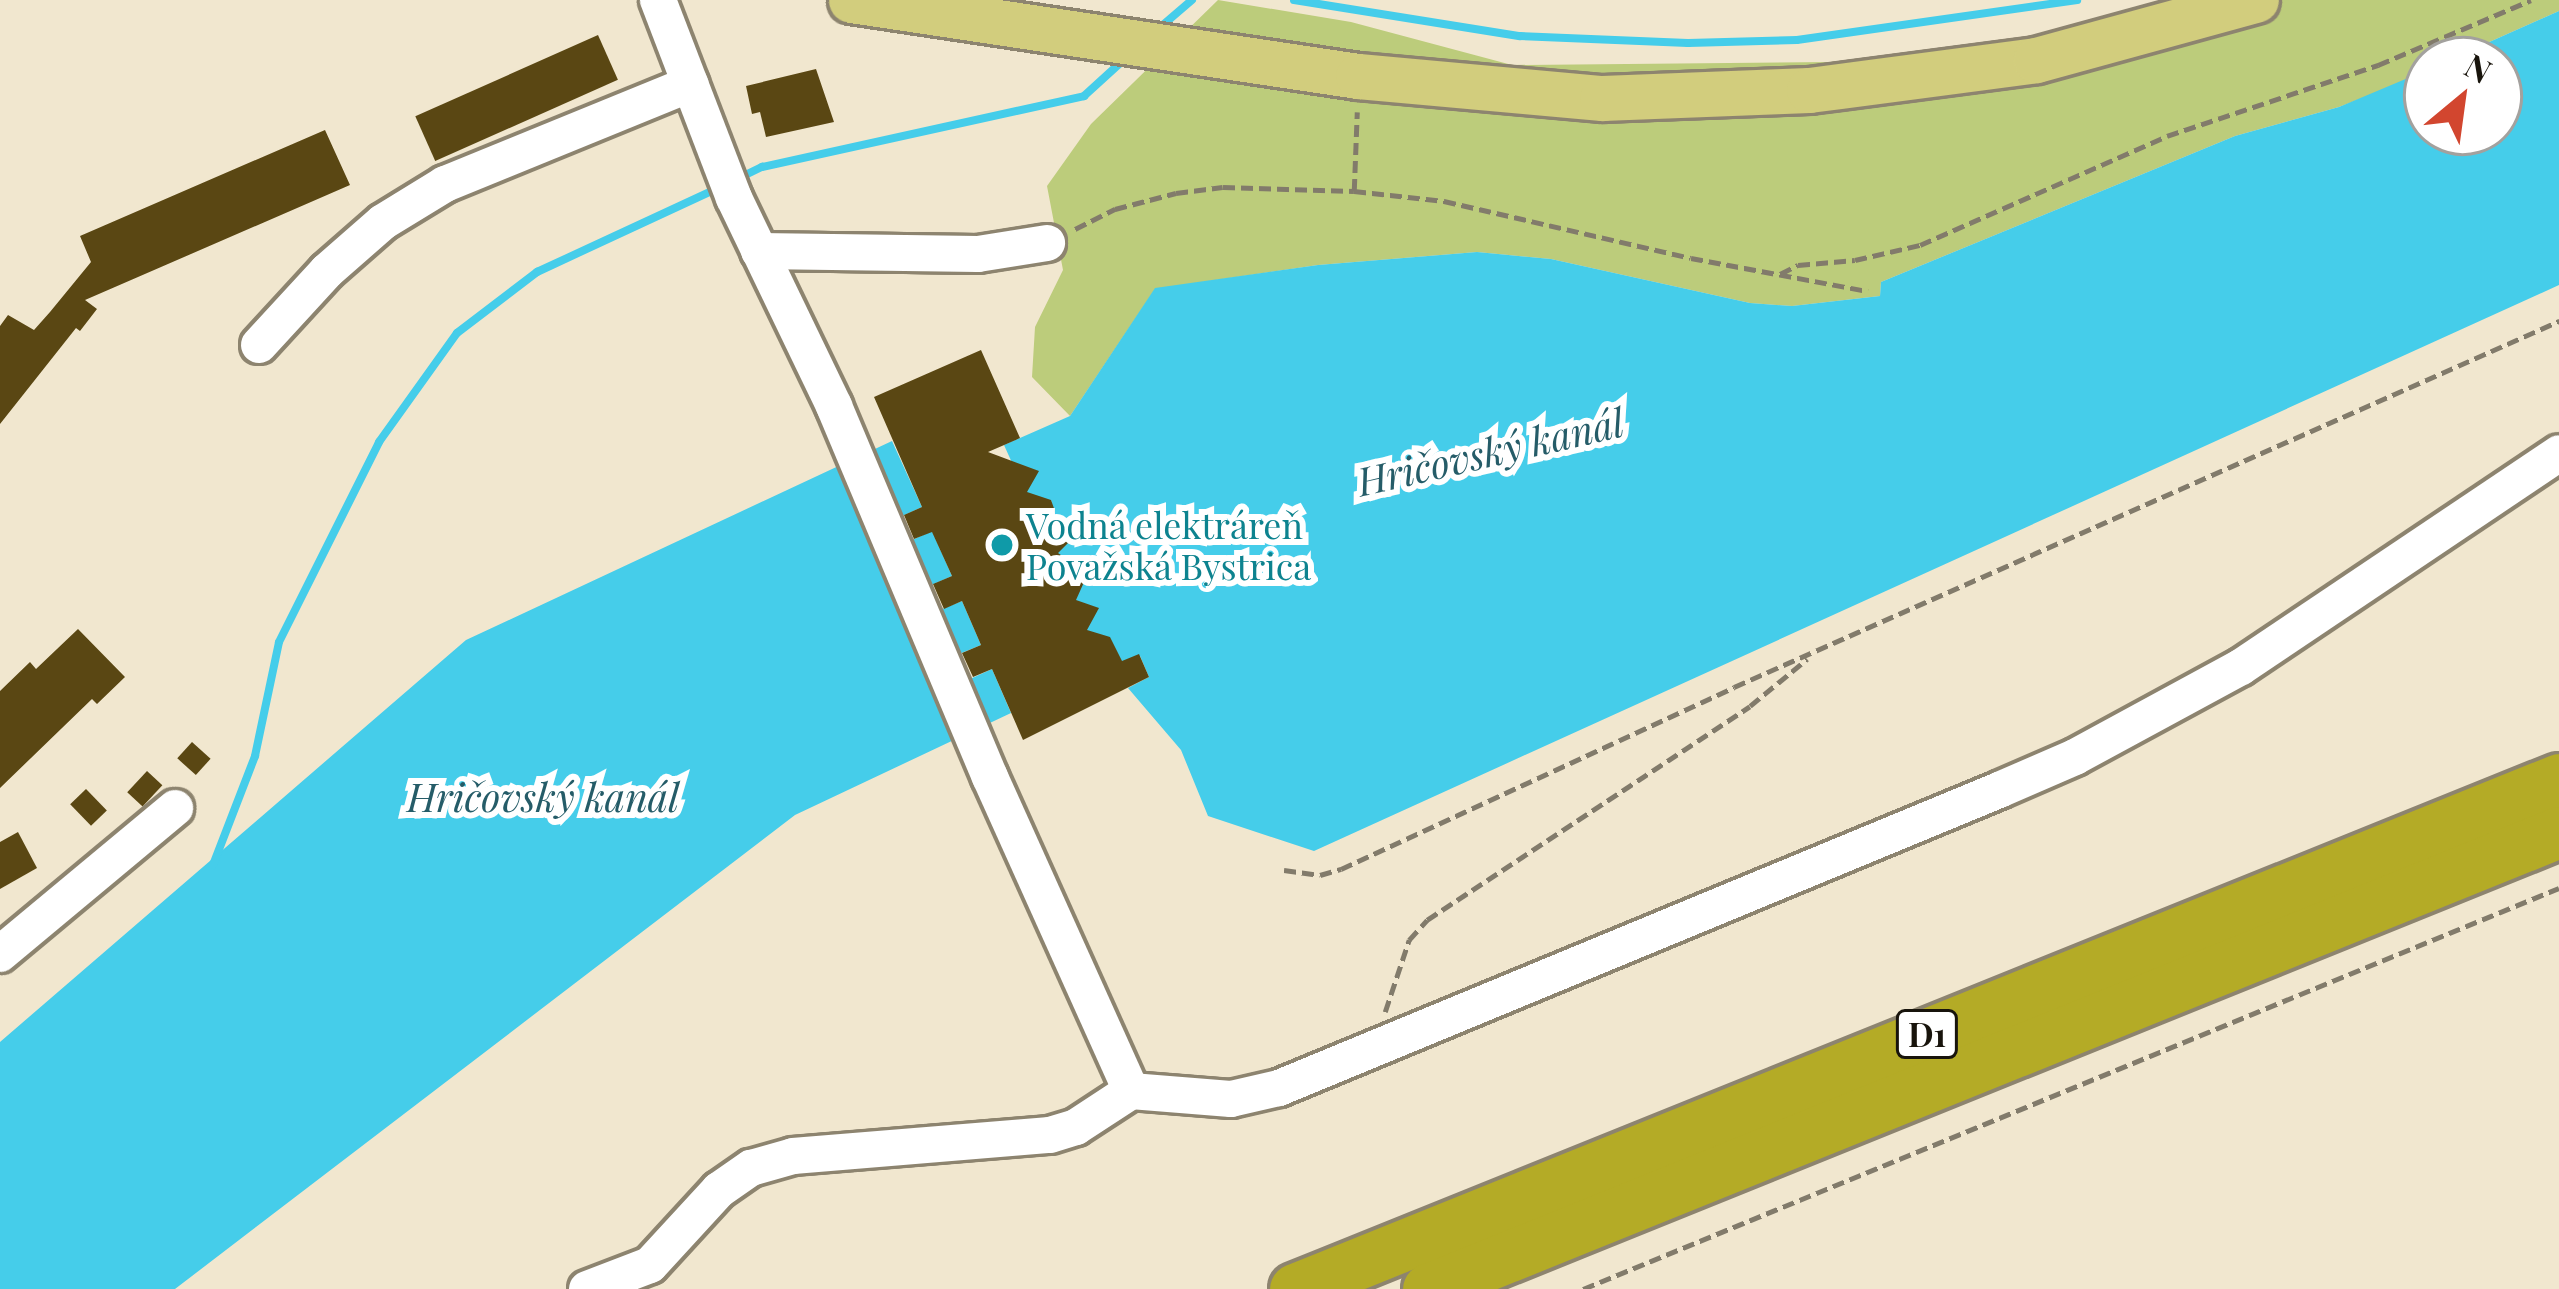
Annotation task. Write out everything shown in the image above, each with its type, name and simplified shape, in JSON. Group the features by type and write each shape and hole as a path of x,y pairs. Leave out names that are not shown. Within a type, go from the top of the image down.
{"highway":[{"name":"D1","path":"1295,1289 2559,779"},
{"name":"D1","path":"1428,1289 2559,832"}],"main road":[{"path":"850,0 1358,76 1602,98 1809,90 2036,60 2256,0"}],"lane":[{"path":"658,0 728,184 834,406 990,778 1131,1091"},
{"path":"259,345 327,271 383,222 445,184 690,84"},
{"path":"759,251 978,254 1047,242"},
{"path":"587,1289 650,1265 719,1190 751,1168 793,1156 1050,1135 1076,1127 1131,1091 1232,1099 1279,1088 2075,757 2328,613 2559,453"},
{"path":"0,954 176,808"}],"path":[{"path":"1780,274 1798,265 1855,260 1920,244 2167,136 2378,65 2530,0"},
{"path":"1354,191 1358,76"},
{"path":"1047,242 1115,209 1176,193 1223,187 1354,191 1444,201 1868,291"},
{"path":"1284,870 1320,875 1341,869 1414,830 2559,321"},
{"path":"1380,1048 1390,988 1409,940 1426,920 1750,706 1809,657"},
{"path":"1583,1289 2559,888"}],"green space":[{"path":"1218,0 1351,22 1512,65 1831,62 2071,32 2190,0 2559,0 2559,11 2503,36 2403,36 2403,82 2339,107 2235,136 1881,282 1880,296 1792,306 1750,303 1551,259 1477,252 1318,265 1155,289 1070,416 1032,377 1035,327 1063,270 1047,186 1091,124"}],"water":[{"name":"Hričovský kanál","path":"2559,11 2559,285 1314,851 1208,816 1181,750 1128,688 1149,677 1140,656 1110,666 1090,642 1081,620 1098,610 1078,613 1068,592 1083,584 1081,569 1060,574 1038,523 1054,515 1051,500 1031,505 1021,483 1037,470 1018,476 1004,445 1070,416 1155,288 1318,265 1477,252 1551,259 1750,303 1792,306 1880,296 1881,282 2235,136 2339,107 2403,80 2403,156 2523,156 2523,36 2503,36"},
{"name":"Hričovský kanál","path":"892,441 922,507 900,517 906,534 910,541 932,531 952,576 929,586 940,610 962,601 981,645 959,654 962,663 970,679 992,669 1011,713 795,815 175,1289 0,1289 0,1042 466,640"}],"building":[{"path":"598,35 618,80 435,161 415,116"},
{"path":"816,69 834,122 766,137 760,112 752,114 746,86"},
{"path":"325,130 350,185 85,300 97,309 80,331 76,328 0,424 0,326 8,315 34,330 50,312 91,262 80,236"},
{"name":"Vodná elektráreň Považská Bystrica","path":"981,350 1020,438 988,452 1039,471 1027,492 1051,500 1055,511 1048,534 1071,540 1058,553 1081,569 1085,580 1076,600 1099,608 1087,630 1110,637 1122,661 1139,654 1149,677 1023,740 992,669 973,677 962,653 981,645 962,601 944,609 933,584 952,576 932,532 914,539 904,515 922,507 874,397"},
{"path":"78,629 125,677 97,704 92,699 0,788 0,691 30,662 36,669"},
{"path":"192,742 211,759 196,775 177,758"},
{"path":"147,771 162,785 143,807 127,792"},
{"path":"86,789 107,811 91,826 70,804"},
{"path":"18,832 37,868 0,889 0,842"}],"waterway":[{"path":"1157,30 1192,0"},
{"path":"1294,0 1520,36 1688,43 1797,40 2077,0"},
{"path":"737,179 762,167 1084,96 1128,56"},
{"path":"213,865 255,756 279,642 379,442 457,333 537,272 718,188"}],"place":[{"name":"Vodná elektráreň Považská Bystrica","path":"1002,545"}]}
